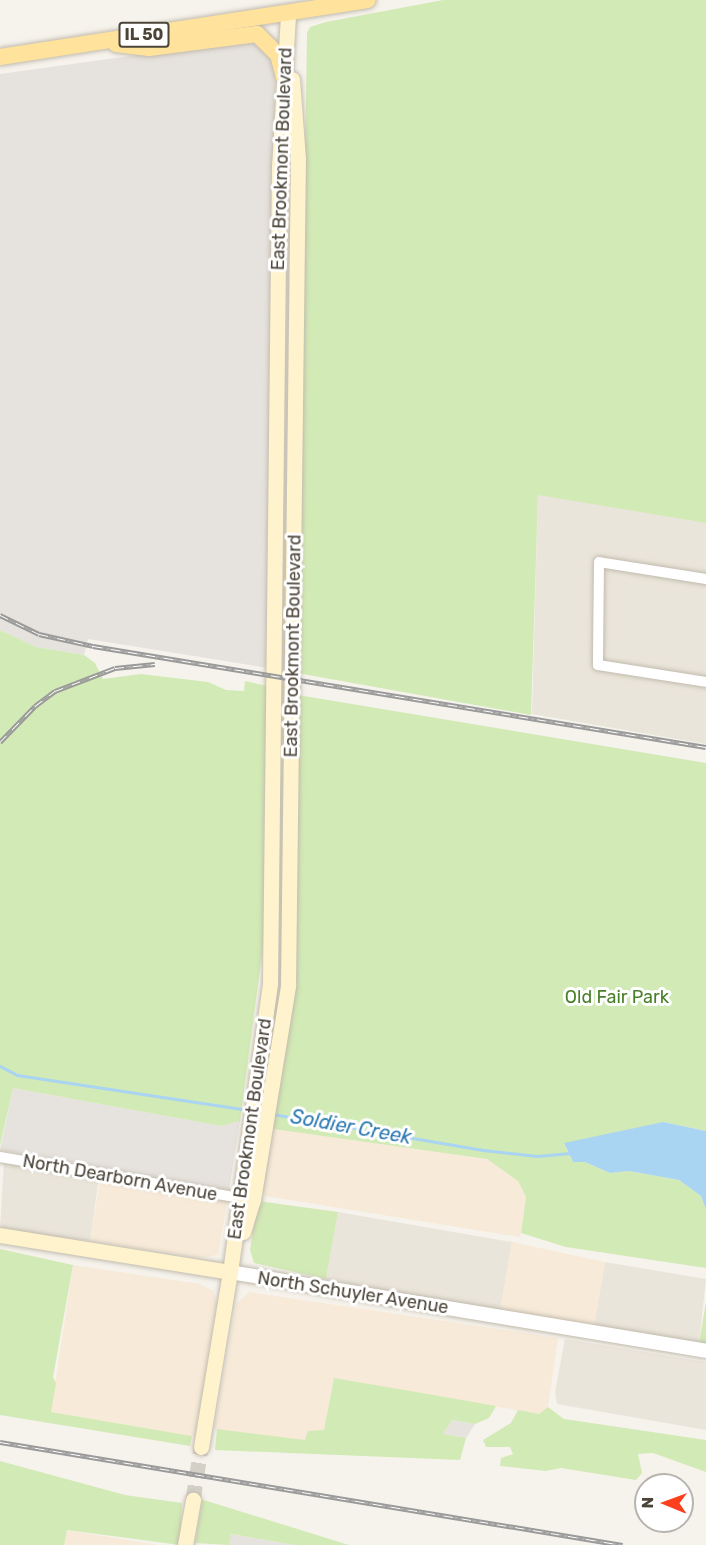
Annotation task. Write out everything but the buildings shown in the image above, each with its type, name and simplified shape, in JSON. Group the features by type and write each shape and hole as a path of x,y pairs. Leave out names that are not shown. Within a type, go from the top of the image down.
{"main road":[{"name":"IL 50","path":"0,57 103,41 287,7 368,0"},
{"name":"East Brookmont Boulevard","path":"230,1272 253,1200 270,984 279,167 287,7"},
{"name":"East Brookmont Boulevard","path":"261,1102 288,986 298,159 287,7"},
{"path":"103,41 149,48 257,34 278,55 284,78"},
{"name":"East Brookmont Boulevard","path":"201,1447 240,1198 258,1124"},
{"name":"North Schuyler Avenue","path":"0,1235 230,1272"},
{"path":"185,1545 193,1500"}],"street":[{"path":"706,579 599,562 598,665 706,682"},
{"name":"North Dearborn Avenue","path":"0,1157 240,1198"},
{"name":"North Schuyler Avenue","path":"230,1272 706,1351"}],"shaded area":[{"path":"246,40 263,46 275,67 268,668 88,639 84,655 36,647 0,630 0,74"},
{"path":"538,494 706,523 706,744 532,714"},
{"path":"13,1088 221,1126 240,1121 229,1190 0,1150"},
{"path":"273,1129 487,1159 518,1181 526,1197 520,1237 265,1196 260,1189"},
{"path":"4,1161 99,1177 90,1241 0,1230"},
{"path":"102,1168 229,1190 218,1255 199,1258 90,1241"},
{"path":"338,1212 512,1242 500,1311 326,1279"},
{"path":"512,1242 605,1262 594,1326 500,1311"},
{"path":"605,1262 706,1279 699,1343 594,1326"},
{"path":"73,1265 200,1284 213,1291 217,1304 198,1437 51,1412"},
{"path":"249,1292 558,1338 548,1407 539,1414 334,1378 324,1430 306,1441 214,1429 236,1304"},
{"path":"565,1339 706,1362 706,1430 557,1404 555,1392"},
{"path":"452,1420 475,1424 466,1438 443,1434"},
{"path":"66,1530 159,1545 64,1545"},
{"path":"230,1534 295,1545 229,1545"}],"green space":[{"path":"443,0 706,0 706,523 538,495 531,715 297,673 307,33 310,27 326,22"},
{"path":"0,630 36,647 84,655 95,663 103,679 141,674 208,682 226,690 244,691 245,681 267,686 263,947 240,1121 221,1126 13,1088 0,1146"},
{"name":"Old Fair Park","path":"298,695 706,763 706,1131 663,1122 564,1144 573,1162 585,1162 610,1173 629,1171 679,1180 701,1196 706,1210 706,1268 566,1247 521,1233 526,1197 518,1181 487,1159 273,1129 292,991"},
{"path":"258,1201 338,1212 326,1279 254,1263 250,1250"},
{"path":"0,1249 73,1265 53,1377 56,1383 51,1412 192,1436 190,1446 0,1415"},
{"path":"706,1302 706,1344 699,1343"},
{"path":"334,1378 496,1406 489,1418 475,1424 452,1420 443,1434 466,1438 460,1460 215,1450 217,1429 305,1440 308,1431 324,1430"},
{"path":"548,1407 564,1419 706,1440 706,1472 653,1453 638,1454 642,1473 634,1473 634,1480 561,1468 546,1471 500,1466 501,1458 513,1454 510,1447 486,1447 483,1440 511,1423 518,1410 539,1414"},
{"path":"0,1461 125,1495 182,1503 180,1545 67,1530 64,1545 0,1545"},
{"path":"202,1500 349,1545 295,1545 231,1534 229,1545 195,1543"}],"water":[{"path":"663,1122 706,1131 706,1210 701,1196 679,1180 629,1171 610,1173 585,1162 573,1162 564,1143"}],"waterway":[{"name":"Soldier Creek","path":"0,1066 17,1075 248,1110"},
{"name":"Soldier Creek","path":"272,1114 483,1150 537,1156 571,1153"}],"tunnel":[{"path":"193,1500 201,1447"}],"railway":[{"path":"0,615 39,634 93,646 706,747"},
{"path":"0,742 35,706 55,691 115,668 155,664"},
{"path":"0,1442 623,1545"}]}
